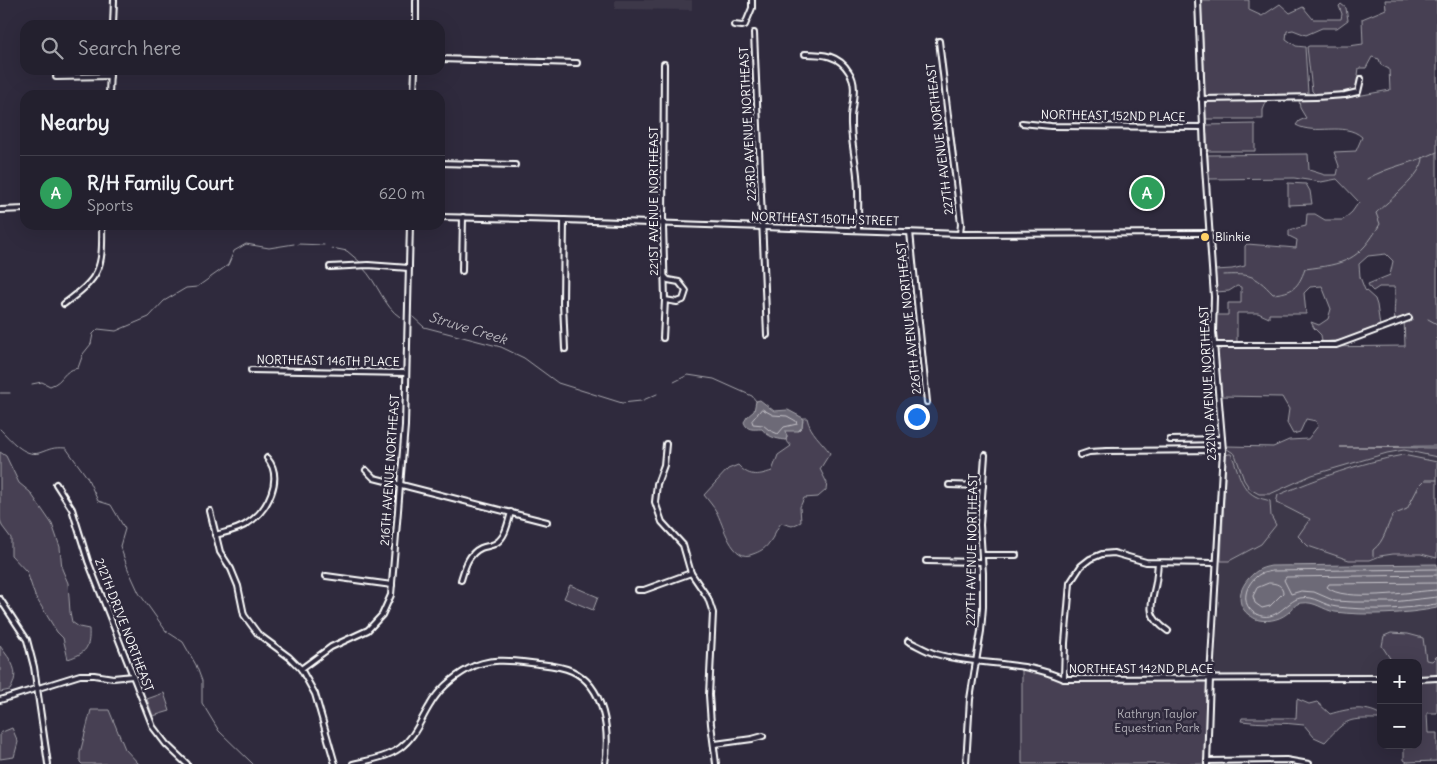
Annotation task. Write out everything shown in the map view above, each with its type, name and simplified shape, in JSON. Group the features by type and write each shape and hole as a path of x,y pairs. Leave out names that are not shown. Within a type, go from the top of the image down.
{"street":[{"path":"112,20 114,0"},
{"path":"416,0 416,20"},
{"path":"734,25 745,25 752,8 752,0"},
{"name":"232ND AVENUE NORTHEAST","path":"1198,0 1203,127 1214,297 1214,345 1223,450 1207,762"},
{"name":"223RD AVENUE NORTHEAST","path":"754,33 767,335"},
{"name":"227TH AVENUE NORTHEAST","path":"939,42 961,224 960,234"},
{"path":"805,54 826,55 837,59 844,65 853,79 851,125 859,202 858,229"},
{"path":"445,59 577,63"},
{"name":"221ST AVENUE NORTHEAST","path":"663,338 664,64"},
{"path":"414,90 415,75"},
{"path":"56,77 110,76 109,90"},
{"path":"1202,99 1345,95 1358,92 1361,79"},
{"name":"NORTHEAST 152ND PLACE","path":"1022,124 1051,126 1203,127"},
{"path":"445,163 515,165"},
{"path":"0,210 20,210"},
{"name":"NORTHEAST 150TH STREET","path":"445,217 858,229 960,234 1210,234"},
{"path":"462,271 463,217"},
{"path":"564,220 563,303 565,349"},
{"path":"64,304 95,277 101,256 102,230"},
{"name":"216TH AVENUE NORTHEAST","path":"301,670 331,647 356,636 373,625 385,610 391,595 405,426 410,230"},
{"name":"226TH AVENUE NORTHEAST","path":"910,232 927,402"},
{"path":"330,267 368,265 409,268"},
{"path":"664,276 668,280 679,282 686,291 686,296 683,300 677,302 664,300"},
{"path":"1214,345 1336,346 1409,318"},
{"name":"NORTHEAST 146TH PLACE","path":"250,370 406,373"},
{"path":"1170,440 1222,439"},
{"path":"666,444 664,465 657,484 655,502 659,515 668,529 683,545 691,573 708,598 713,613 709,695 716,764"},
{"path":"1080,455 1090,452 1107,451 1223,450"},
{"name":"227TH AVENUE NORTHEAST","path":"966,764 970,699 982,615 980,525 984,455"},
{"path":"215,535 248,524 260,513 269,499 274,484 273,464 267,458"},
{"path":"366,470 374,478 547,522"},
{"name":"212TH DRIVE NORTHEAST","path":"56,484 72,509 88,561 153,727 158,735 187,764"},
{"path":"949,485 983,486"},
{"path":"210,512 220,552 235,577 241,608 250,625 258,634 289,657 301,670 315,694 335,764"},
{"path":"461,580 468,560 474,553 481,548 497,543 503,536 511,512"},
{"path":"1064,679 1070,583 1075,574 1090,559 1102,554 1114,553 1137,561 1216,563"},
{"path":"982,555 1016,555"},
{"path":"926,561 982,562"},
{"path":"1158,563 1151,609 1160,625 1168,631"},
{"path":"638,590 644,590 691,573"},
{"path":"326,576 392,585"},
{"path":"0,599 27,640 37,689 48,764"},
{"name":"NORTHEAST 142ND PLACE","path":"908,641 935,653 976,661 1037,668 1064,679 1210,678 1302,680 1377,678"},
{"path":"353,764 384,757 400,748 411,738 437,694 445,685 470,668 483,663 508,660 567,669 585,679 595,693 602,708 608,734 605,764"},
{"path":"0,700 80,676 94,675 113,678 133,676"},
{"path":"1422,678 1437,678"},
{"path":"715,744 752,740 763,736"},
{"path":"1207,762 1297,762 1309,764"}],"shaded area":[{"path":"615,0 692,0 692,10 615,9"},
{"path":"1226,446 1437,447 1437,677 1422,666 1422,659 1377,659 1377,677 1215,676"}],"green space":[{"path":"1201,0 1249,0 1249,10 1262,16 1280,4 1290,13 1303,7 1313,19 1341,19 1342,14 1339,6 1341,4 1346,8 1348,20 1337,28 1322,28 1306,35 1293,30 1287,31 1286,39 1296,46 1305,47 1308,93 1304,95 1205,97"},
{"path":"1385,0 1437,0 1437,446 1340,447 1437,448 1437,457 1404,450 1387,453 1312,475 1270,494 1259,494 1250,489 1244,480 1235,454 1227,449 1227,446 1273,447 1289,440 1308,439 1318,426 1316,421 1306,419 1300,432 1293,434 1287,423 1289,409 1282,397 1220,396 1217,352 1222,348 1405,346 1404,318 1395,321 1395,287 1379,287 1373,291 1368,284 1390,275 1393,261 1386,254 1368,256 1359,264 1360,277 1365,290 1375,299 1380,326 1343,340 1322,342 1321,335 1311,322 1319,325 1328,319 1331,309 1322,286 1310,287 1304,293 1306,314 1269,314 1269,318 1258,313 1237,313 1237,343 1219,343 1216,339 1216,315 1228,315 1228,303 1241,303 1241,287 1237,286 1229,291 1216,292 1215,270 1245,266 1245,246 1247,244 1296,248 1297,240 1289,236 1289,230 1306,226 1307,214 1315,214 1325,220 1343,220 1359,202 1337,179 1321,182 1294,178 1209,179 1208,155 1308,154 1309,170 1325,175 1337,175 1339,166 1334,152 1356,151 1362,137 1355,132 1347,130 1312,129 1296,125 1299,121 1306,118 1300,108 1299,100 1346,98 1390,90 1389,69 1381,65 1379,59 1372,57 1366,68 1359,68 1356,90 1316,95 1312,91 1307,47 1363,44 1362,19 1386,9"},
{"path":"1267,100 1263,110 1263,119 1206,119 1205,101"},
{"path":"1255,124 1255,151 1208,151 1206,125"},
{"path":"1288,183 1306,184 1310,191 1312,204 1288,205"},
{"path":"803,418 807,418 813,433 830,453 820,469 827,483 826,490 818,497 804,498 800,507 801,522 792,526 781,523 764,549 746,556 739,553 729,541 716,511 704,495 728,469 738,465 746,472 754,474 772,471 778,455 791,446 786,440 787,436 784,431 802,427"},
{"path":"0,452 6,456 19,483 30,492 52,524 60,547 62,569 68,583 72,622 79,627 89,629 89,641 86,649 68,659 63,638 57,632 35,596 27,572 11,555 11,538 2,526 0,519"},
{"path":"1231,454 1242,483 1246,488 1255,496 1270,501 1271,516 1276,525 1261,544 1229,561 1221,561 1226,455"},
{"path":"1403,455 1437,462 1437,558 1421,554 1393,554 1370,560 1349,560 1308,546 1298,536 1310,519 1276,503 1278,495 1309,483 1355,467"},
{"path":"570,585 598,597 593,610 564,598"},
{"path":"1391,633 1408,634 1423,638 1426,660 1432,661 1437,656 1437,678 1422,678 1422,659 1390,659 1382,646 1384,636"},
{"path":"0,646 13,666 15,677 10,690 0,692"},
{"name":"Kathryn Taylor Equestrian Park","path":"1022,667 1064,679 1210,678 1207,764 1022,764"},
{"path":"1422,680 1437,680 1437,713 1427,713 1428,733 1437,733 1437,761 1407,762 1404,760 1404,749 1422,749"},
{"path":"164,693 170,711 153,716 147,699"},
{"path":"1297,699 1309,704 1317,702 1330,714 1349,709 1369,710 1377,713 1377,719 1349,721 1325,742 1314,737 1304,725 1241,721 1242,718 1296,718"},
{"path":"91,710 109,710 125,749 139,764 82,764 80,762 80,753"},
{"path":"12,728 18,742 14,757 0,759 0,733"}],"water":[{"path":"760,400 774,411 788,410 803,418 802,427 798,431 785,431 786,440 772,437 762,429 749,428 744,422 754,411 756,401"},
{"path":"1437,564 1437,608 1400,613 1359,614 1335,612 1315,604 1300,603 1280,618 1263,621 1249,615 1241,604 1241,592 1247,580 1259,570 1269,566"}],"waterway":[{"path":"1367,179 1437,152"},
{"path":"1223,275 1246,275 1261,282 1273,294 1294,288 1300,281 1305,269 1331,265 1350,258 1365,246 1380,224 1376,213 1411,180 1421,165 1423,158"},
{"name":"Struve Creek","path":"32,384 42,382 50,386 55,384 69,371 78,368 83,354 91,344 93,334 98,329 116,331 149,317 164,301 186,288 197,287 228,265 234,251 246,244 269,248 294,244"},
{"name":"Struve Creek","path":"298,244 324,245"},
{"name":"Struve Creek","path":"332,248 347,251 360,262"},
{"name":"Struve Creek","path":"363,268 394,313 400,317"},
{"name":"Struve Creek","path":"413,317 424,327 501,347 524,358 558,383 622,403 641,401 657,394"},
{"path":"1428,319 1437,324"},
{"name":"Struve Creek","path":"674,382 688,375 714,379 752,396 756,401"},
{"name":"Struve Creek","path":"0,393 10,393"},
{"path":"0,429 23,450 33,454 54,448 66,448 87,477 98,501 111,505 125,529 120,546 139,593 166,631 183,642 196,665 202,681 202,703 219,731 253,764"},
{"path":"1373,556 1373,550 1383,538 1393,515 1407,509 1419,486 1425,480 1437,480"}],"place":[{"name":"R/H Family Court","path":"1147,193"},
{"name":"Blinkie","path":"1205,237"}]}
